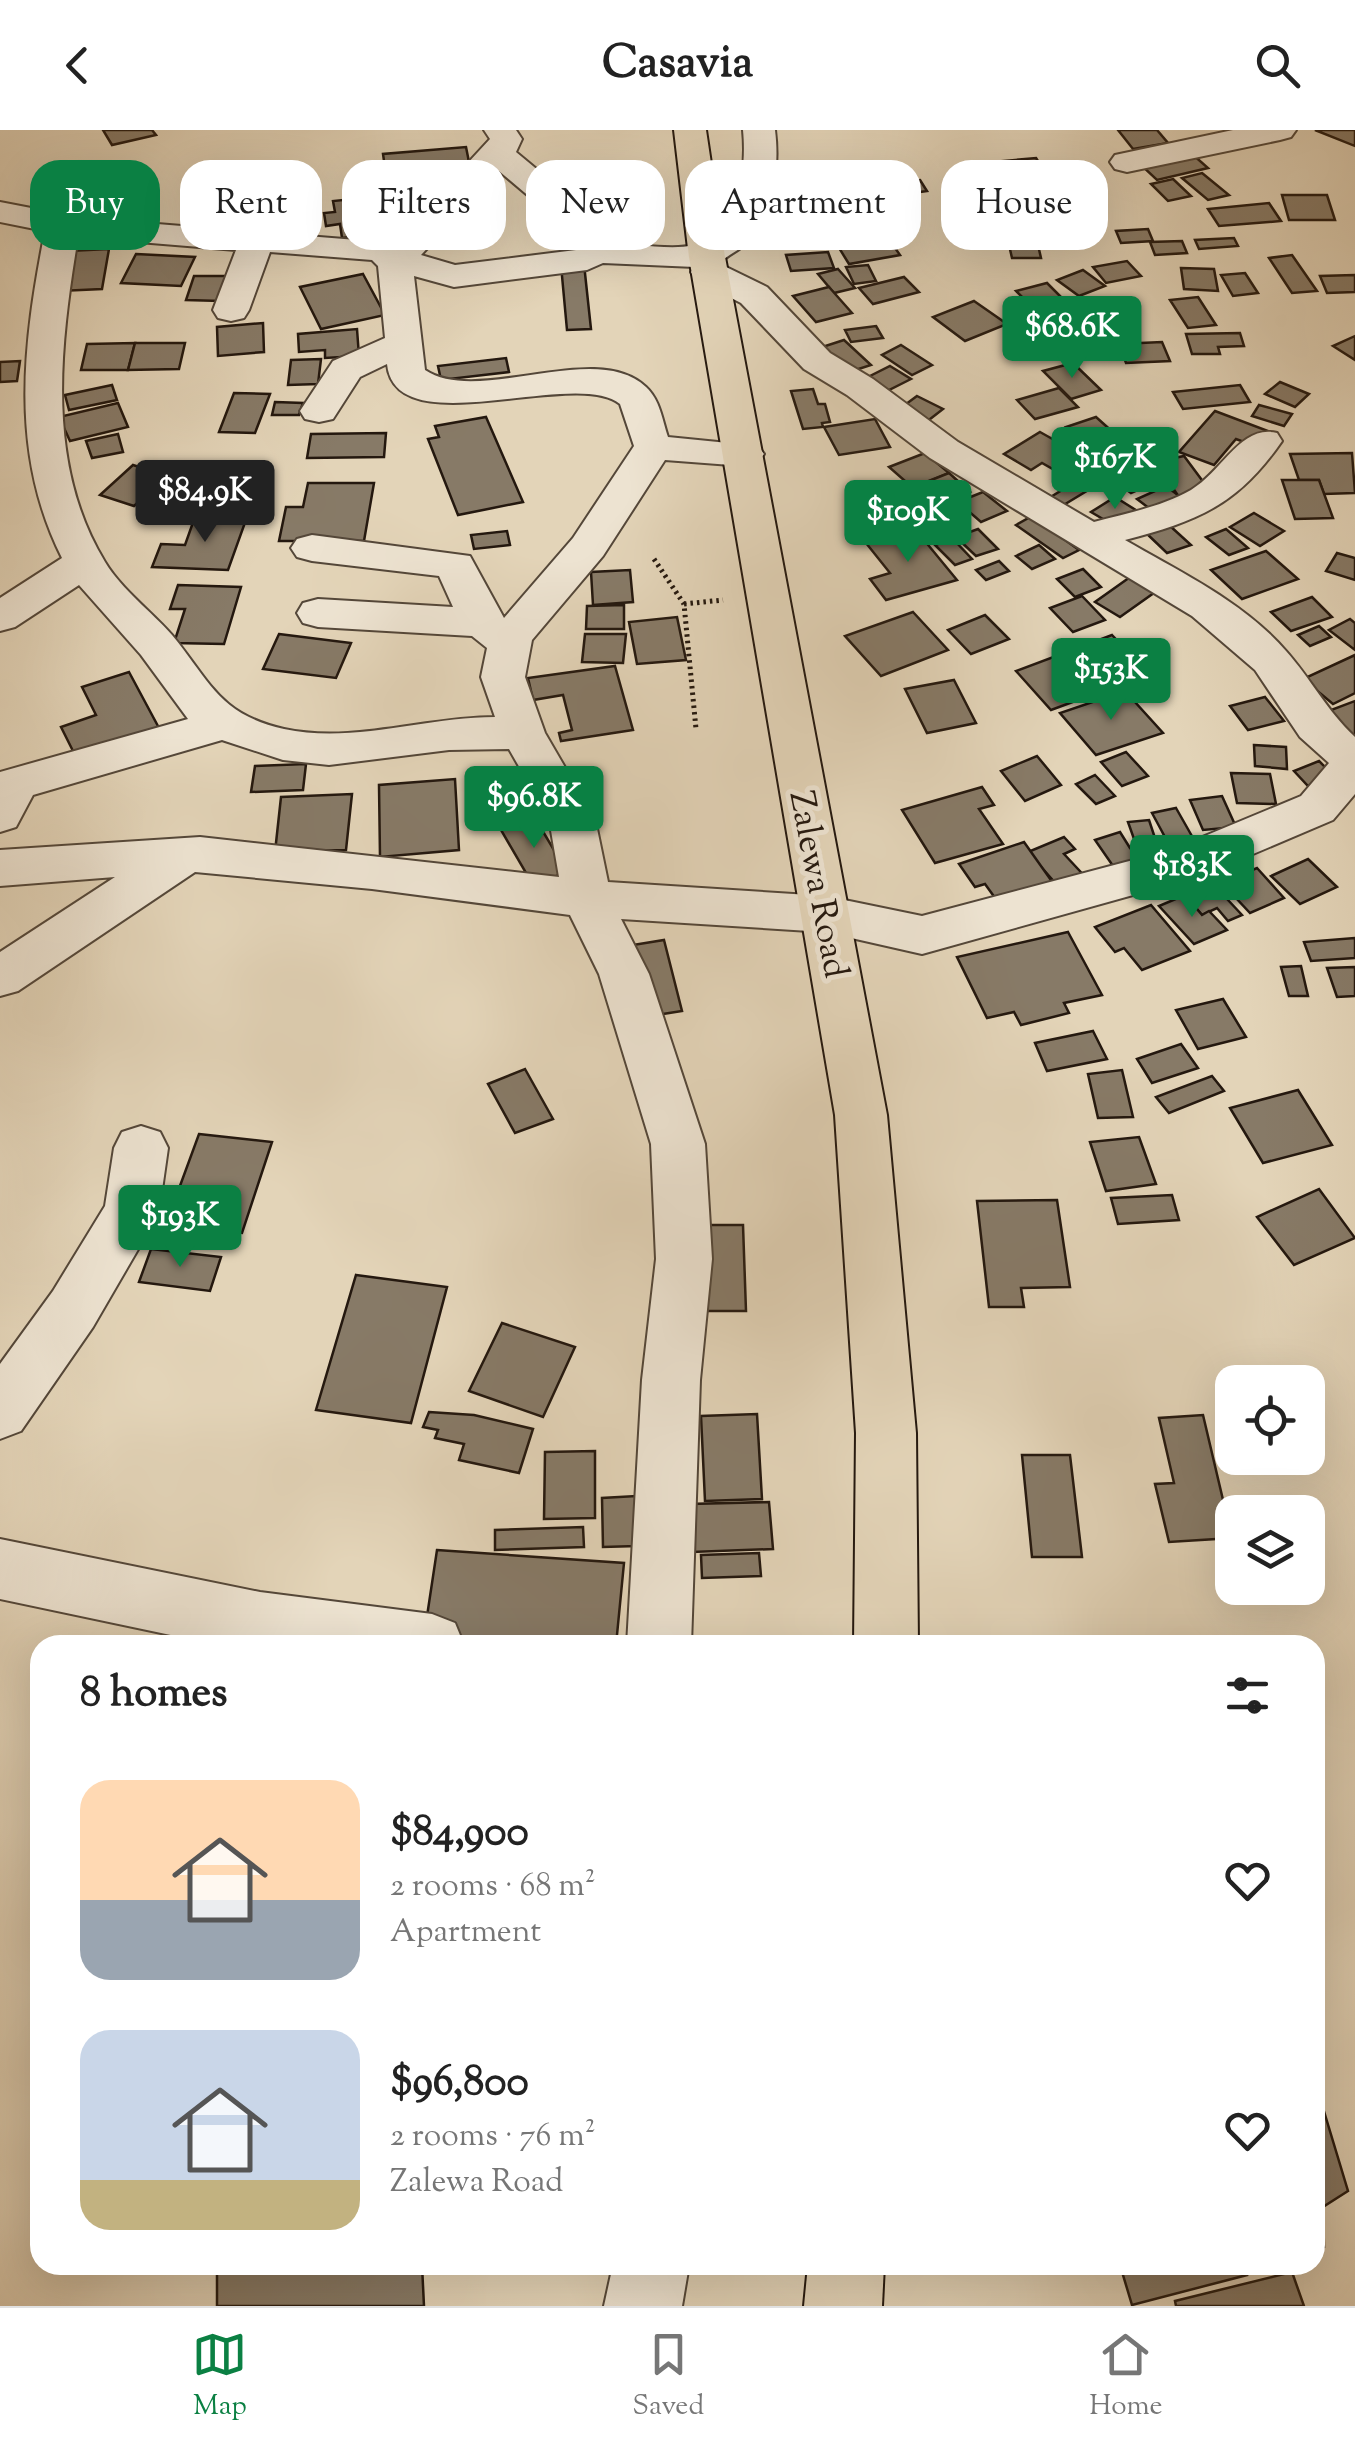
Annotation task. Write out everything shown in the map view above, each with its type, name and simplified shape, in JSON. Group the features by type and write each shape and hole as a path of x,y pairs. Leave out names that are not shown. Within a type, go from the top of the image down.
{"highway":[{"name":"Zalewa Road","path":"690,130 707,260 861,1115 876,1276 886,1452 886,1635"},
{"path":"843,2306 845,2275"}],"street":[{"path":"707,260 732,240 744,219 756,184 759,130"},
{"path":"1127,162 1280,130"},
{"path":"394,259 499,142 564,208 595,252"},
{"path":"0,212 30,219"},
{"path":"0,868 184,855 372,871 587,899 825,914 922,935 1166,869 1317,808 1355,760 1316,726 1270,660 1207,606 921,434 860,387 818,362 754,295 707,260 595,252 588,259 454,276 394,259 382,250 322,245"},
{"path":"58,250 46,313 42,428 51,483 84,564 156,645 189,694 202,707 255,737 331,751 428,736 523,733"},
{"path":"231,310 253,250"},
{"path":"394,259 407,375 414,382 446,392 582,380 630,392 641,406 654,446"},
{"path":"319,411 346,369 405,342"},
{"path":"1092,535 1183,512 1239,476 1263,440"},
{"path":"654,446 744,454"},
{"path":"318,613 496,633 588,548 654,446"},
{"path":"312,548 455,565 496,633 503,677 523,733 572,819 587,899 624,974 678,1144 684,1259 671,1380 658,1635"},
{"path":"0,617 84,564"},
{"path":"0,815 16,784 229,723"},
{"path":"0,977 184,855"},
{"path":"0,1412 73,1309 132,1211 141,1148"},
{"path":"0,1570 260,1622 357,1635"},
{"path":"643,2306 649,2275"}],"path":[{"path":"654,559 684,604 696,729"}],"building":[{"path":"103,130 152,130 156,135 112,145"},
{"path":"1118,130 1157,130 1168,143 1133,149"},
{"path":"1315,130 1355,130 1355,146"},
{"path":"466,147 469,160 384,160 383,154"},
{"path":"1191,153 1208,168 1157,180 1141,165"},
{"path":"1202,173 1229,195 1208,200 1182,178"},
{"path":"1173,179 1191,196 1168,201 1151,184"},
{"path":"1282,195 1327,195 1335,220 1289,220"},
{"path":"342,200 342,238 340,224 326,226 324,213 335,212 333,201"},
{"path":"1269,203 1281,221 1219,226 1208,209"},
{"path":"1148,229 1153,241 1121,243 1116,231"},
{"path":"1234,238 1238,246 1199,249 1195,240"},
{"path":"1182,241 1187,253 1155,255 1150,242"},
{"path":"109,250 102,289 60,291 68,251"},
{"path":"840,250 896,250 900,255 849,264"},
{"path":"1010,250 1039,250 1041,258 1012,258"},
{"path":"828,252 834,268 791,271 786,255"},
{"path":"136,254 195,257 181,286 121,283"},
{"path":"1292,255 1317,291 1292,293 1269,258"},
{"path":"1127,261 1141,276 1106,283 1093,267"},
{"path":"584,264 591,329 567,330 561,265"},
{"path":"868,265 876,281 854,284 846,267"},
{"path":"1181,268 1214,269 1218,291 1184,289"},
{"path":"838,269 855,288 834,293 818,274"},
{"path":"1083,270 1105,286 1079,296 1057,280"},
{"path":"1245,273 1258,293 1233,296 1221,275"},
{"path":"363,274 385,315 321,329 300,287"},
{"path":"1355,275 1355,292 1327,293 1320,276"},
{"path":"194,276 229,276 221,301 186,300"},
{"path":"904,277 919,292 873,304 859,288"},
{"path":"1047,283 1066,302 1034,309 1016,291"},
{"path":"829,287 852,313 816,322 793,296"},
{"path":"1198,297 1216,325 1188,328 1170,300"},
{"path":"974,301 1007,324 965,341 933,317"},
{"path":"1110,320 1127,339 1108,341 1093,321"},
{"path":"263,323 264,352 218,356 217,327"},
{"path":"876,326 883,338 851,342 845,330"},
{"path":"357,329 359,356 325,358 325,350 299,352 298,334"},
{"path":"1240,333 1244,346 1218,347 1220,354 1192,354 1186,334"},
{"path":"1355,336 1355,360 1333,346"},
{"path":"844,340 871,365 843,374 816,349"},
{"path":"1162,342 1170,361 1126,363 1119,344"},
{"path":"135,343 128,370 81,370 87,344"},
{"path":"135,343 185,343 179,369 128,370"},
{"path":"901,345 932,365 912,375 882,355"},
{"path":"506,358 509,372 441,380 438,366"},
{"path":"321,359 318,384 288,385 291,360"},
{"path":"20,361 17,381 0,382 0,362"},
{"path":"1073,363 1101,390 1071,399 1043,371"},
{"path":"890,366 911,379 885,392 864,379"},
{"path":"1280,382 1309,394 1295,407 1265,394"},
{"path":"112,385 117,400 69,410 65,395"},
{"path":"1240,385 1250,402 1183,409 1173,392"},
{"path":"1059,388 1078,407 1035,419 1017,400"},
{"path":"813,389 818,404 825,404 830,422 822,423 823,427 803,429 791,391"},
{"path":"234,393 270,394 255,433 219,432"},
{"path":"917,396 943,409 925,423 898,410"},
{"path":"275,402 303,403 299,415 272,415"},
{"path":"118,403 128,427 70,441 59,417"},
{"path":"1259,405 1292,414 1284,426 1252,416"},
{"path":"1215,411 1268,431 1255,446 1236,439 1214,465 1179,452"},
{"path":"486,417 523,502 458,515 428,439 439,437 435,426"},
{"path":"1096,417 1115,434 1084,444 1066,427"},
{"path":"875,419 890,447 839,455 824,427"},
{"path":"1040,432 1097,464 1072,480 1042,463 1031,470 1004,454"},
{"path":"386,433 384,457 307,458 311,434"},
{"path":"118,434 123,452 92,458 86,441"},
{"path":"925,453 949,473 913,488 889,467"},
{"path":"1352,453 1355,493 1324,494 1319,480 1299,480 1290,454"},
{"path":"1184,456 1210,491 1179,497 1155,462"},
{"path":"1133,459 1160,480 1131,493 1104,472"},
{"path":"133,465 167,476 134,506 100,495"},
{"path":"949,473 970,492 938,506 916,486"},
{"path":"1282,480 1319,480 1333,518 1295,519"},
{"path":"1077,481 1090,489 1057,509 1044,501"},
{"path":"308,483 374,483 364,541 279,541 286,507 303,507"},
{"path":"1166,486 1183,499 1154,512 1137,499"},
{"path":"983,492 1007,511 981,522 958,502"},
{"path":"1115,497 1139,512 1115,526 1091,512"},
{"path":"1254,513 1284,531 1260,546 1230,527"},
{"path":"196,514 247,517 228,570 152,567 161,544 185,545"},
{"path":"1032,516 1079,550 1063,558 1016,525"},
{"path":"1169,525 1191,545 1167,553 1146,533"},
{"path":"915,529 957,580 886,600 870,579 890,573 866,543"},
{"path":"978,529 998,549 976,556 956,537"},
{"path":"1226,529 1248,548 1229,555 1206,537"},
{"path":"507,531 510,545 474,549 471,535"},
{"path":"953,539 972,559 955,565 935,545"},
{"path":"1039,545 1055,559 1032,569 1016,556"},
{"path":"1266,551 1298,579 1242,599 1211,570"},
{"path":"1337,553 1355,558 1355,580 1326,571"},
{"path":"999,561 1009,571 986,580 976,570"},
{"path":"1083,569 1101,587 1075,597 1057,579"},
{"path":"630,570 633,602 593,605 591,572"},
{"path":"1133,575 1158,590 1120,617 1095,602"},
{"path":"178,585 241,587 224,644 174,643 185,609 170,609"},
{"path":"1082,596 1105,620 1073,632 1050,608"},
{"path":"1312,597 1332,617 1291,631 1271,612"},
{"path":"624,605 624,629 586,629 587,606"},
{"path":"913,612 948,650 881,676 845,636"},
{"path":"985,615 1009,639 971,654 948,630"},
{"path":"677,617 686,660 637,664 629,622"},
{"path":"1350,619 1355,623 1355,650 1329,630"},
{"path":"1319,626 1331,637 1310,646 1298,635"},
{"path":"279,634 351,643 336,678 263,669"},
{"path":"585,634 626,634 623,663 582,662"},
{"path":"1112,635 1149,674 1051,710 1016,671"},
{"path":"1355,655 1355,693 1333,704 1303,679"},
{"path":"615,666 633,730 561,741 559,733 572,730 563,695 533,700 528,678"},
{"path":"129,672 159,728 76,757 61,727 96,715 82,687"},
{"path":"954,680 976,723 927,733 905,689"},
{"path":"1125,691 1163,733 1096,755 1060,713"},
{"path":"1265,697 1284,721 1248,730 1230,706"},
{"path":"1355,701 1355,744 1318,715"},
{"path":"1254,745 1286,747 1287,769 1255,766"},
{"path":"1126,752 1148,776 1122,786 1101,762"},
{"path":"1037,756 1061,785 1025,801 1001,771"},
{"path":"1319,761 1334,776 1308,786 1294,771"},
{"path":"306,764 303,790 251,792 255,766"},
{"path":"1231,773 1270,774 1276,804 1237,803"},
{"path":"1095,775 1115,796 1096,804 1076,784"},
{"path":"455,779 459,850 380,857 379,785"},
{"path":"982,787 994,805 979,809 1003,844 935,863 902,810"},
{"path":"352,794 346,850 275,852 281,797"},
{"path":"1222,796 1236,827 1203,830 1190,800"},
{"path":"1176,808 1197,845 1172,850 1152,813"},
{"path":"535,818 567,872 533,885 501,830"},
{"path":"1149,820 1155,838 1134,839 1128,822"},
{"path":"1120,832 1130,848 1153,843 1165,865 1120,876 1095,840"},
{"path":"1064,837 1075,849 1064,854 1091,883 1065,894 1028,852"},
{"path":"1024,842 1058,890 1003,909 985,884 975,887 959,864"},
{"path":"1308,859 1337,887 1300,904 1271,876"},
{"path":"1257,868 1284,898 1250,913 1222,883"},
{"path":"1213,884 1242,915 1228,921 1217,908 1202,915 1185,895"},
{"path":"1185,895 1202,915 1209,911 1227,930 1194,944 1159,906"},
{"path":"1151,905 1190,951 1142,970 1124,948 1115,952 1095,927"},
{"path":"1068,932 1102,995 1064,1003 1069,1013 1021,1025 1014,1012 987,1018 957,957"},
{"path":"1355,938 1355,958 1311,961 1304,942"},
{"path":"664,940 682,1011 650,1016 633,945"},
{"path":"1301,966 1308,996 1289,996 1281,967"},
{"path":"1355,967 1355,996 1337,997 1327,968"},
{"path":"1223,999 1246,1037 1198,1049 1176,1010"},
{"path":"1093,1031 1107,1059 1047,1071 1035,1043"},
{"path":"1181,1044 1198,1068 1152,1083 1137,1059"},
{"path":"525,1069 553,1119 515,1133 488,1084"},
{"path":"1122,1070 1133,1117 1098,1118 1088,1074"},
{"path":"1212,1076 1224,1091 1169,1113 1156,1097"},
{"path":"1298,1090 1332,1145 1263,1163 1230,1108"},
{"path":"199,1134 272,1142 242,1233 166,1224"},
{"path":"1139,1137 1156,1184 1106,1191 1090,1142"},
{"path":"1319,1189 1355,1238 1294,1265 1257,1217"},
{"path":"1172,1195 1179,1220 1118,1224 1111,1198"},
{"path":"1057,1200 1070,1287 1021,1288 1024,1307 989,1307 977,1201"},
{"path":"703,1225 743,1225 746,1311 704,1311"},
{"path":"151,1249 221,1257 210,1291 139,1282"},
{"path":"356,1275 447,1287 411,1423 316,1410"},
{"path":"502,1323 575,1347 543,1417 469,1391"},
{"path":"429,1412 474,1415 533,1429 519,1473 459,1460 464,1444 435,1438 438,1430 423,1427"},
{"path":"757,1414 762,1499 705,1501 701,1416"},
{"path":"1203,1415 1222,1495 1215,1495 1215,1539 1169,1542 1155,1484 1174,1483 1159,1418"},
{"path":"595,1451 595,1518 544,1519 545,1452"},
{"path":"1022,1455 1070,1455 1082,1557 1032,1557"},
{"path":"636,1496 637,1546 603,1547 602,1498"},
{"path":"769,1502 773,1549 692,1552 689,1504"},
{"path":"583,1527 584,1547 495,1550 495,1530"},
{"path":"437,1550 624,1563 617,1635 424,1635"},
{"path":"759,1553 761,1576 702,1578 701,1555"},
{"path":"1325,2115 1348,2191 1325,2206"},
{"path":"217,2275 422,2275 424,2306 217,2306"},
{"path":"1123,2275 1247,2275 1132,2305"},
{"path":"1293,2275 1304,2306 1176,2306 1175,2301"}]}
